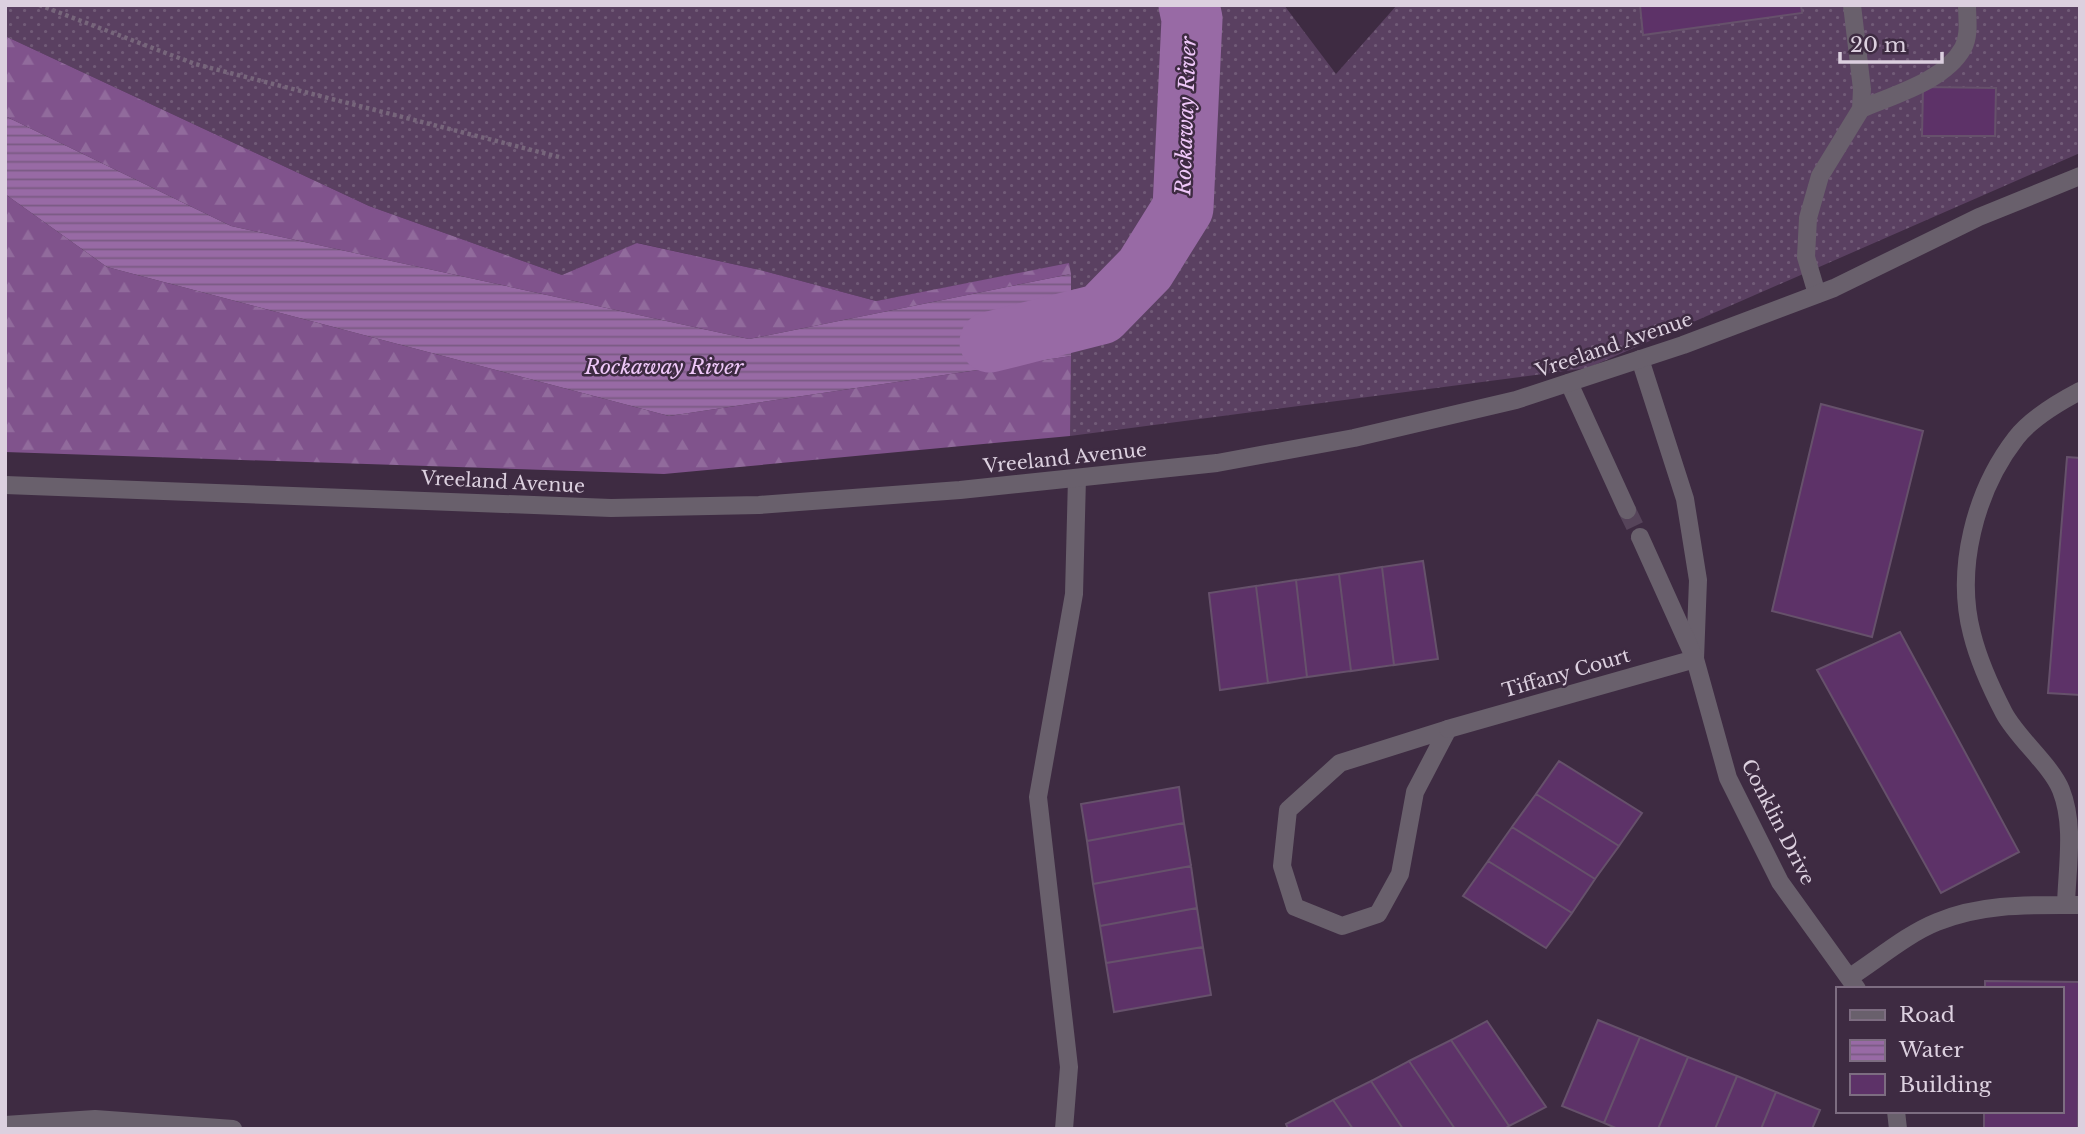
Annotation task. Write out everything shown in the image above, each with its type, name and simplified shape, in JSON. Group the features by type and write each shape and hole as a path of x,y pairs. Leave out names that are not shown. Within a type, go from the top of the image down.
{"street":[{"path":"1817,294 1806,257 1808,218 1820,176 1861,109 1862,89 1852,5"},
{"path":"1861,109 1939,73 1962,50 1968,34 1967,5"},
{"name":"Vreeland Avenue","path":"5,485 611,508 759,505 1077,478 1217,463 1354,438 1517,400 1569,383 1817,294 1979,217 2080,176"},
{"name":"Conklin Drive","path":"1640,359 1685,499 1698,580 1695,659"},
{"path":"1569,383 1627,510"},
{"path":"1854,983 1935,922 1979,909 2025,904 2073,905 2069,815 2060,786 2006,717 1985,676 1971,632 1966,586 1976,518 1993,475 2017,436 2080,391"},
{"path":"1064,1129 1069,1067 1038,797 1074,594 1077,478"},
{"name":"Conklin Drive","path":"1640,537 1695,659 1728,778 1780,882 1854,983"},
{"name":"Tiffany Court","path":"1448,729 1415,792 1400,874 1378,914 1342,926 1295,907 1282,866 1288,810 1340,763 1448,729 1695,659"},
{"path":"5,1125 95,1119 233,1129"}],"path":[{"path":"39,5 195,64 559,158"}],"shaded area":[{"path":"5,5 1284,5 1336,74 1397,5 2080,5 2080,153 1588,368 1070,436 1069,264 876,301 760,270 638,243 562,275 369,206 5,36"}],"green space":[{"path":"5,36 369,206 562,275 637,243 760,270 876,301 1069,263 1071,274 749,339 231,226 5,116"},
{"path":"5,194 107,267 669,416 1071,356 1070,436 664,474 5,452"}],"water":[{"name":"Rockaway River","path":"5,116 231,226 749,339 1071,274 1071,356 669,416 107,267 5,194"}],"building":[{"path":"1640,5 1801,5 1802,13 1643,35"},
{"path":"1923,87 1996,88 1995,136 1922,136"},
{"path":"1821,404 1923,431 1872,637 1772,611"},
{"path":"2067,457 2080,458 2080,695 2048,693"},
{"path":"1423,561 1438,659 1394,665 1382,567"},
{"path":"1382,567 1394,665 1351,671 1339,574"},
{"path":"1339,574 1351,671 1307,677 1296,580"},
{"path":"1296,580 1307,677 1268,683 1256,586"},
{"path":"1256,586 1268,683 1220,690 1209,593"},
{"path":"1900,632 2019,852 1941,893 1817,670"},
{"path":"1559,761 1642,813 1619,846 1536,794"},
{"path":"1179,787 1184,823 1087,841 1081,804"},
{"path":"1536,794 1619,846 1595,879 1512,827"},
{"path":"1184,823 1191,866 1093,884 1087,841"},
{"path":"1512,827 1595,879 1572,913 1488,861"},
{"path":"1488,861 1572,913 1546,948 1463,896"},
{"path":"1191,866 1197,908 1100,926 1093,884"},
{"path":"1197,908 1203,947 1106,963 1100,926"},
{"path":"1203,947 1211,995 1114,1012 1106,963"},
{"path":"1985,981 2080,982 2078,1129 1984,1129 1984,1113 2064,1113 2064,987 1985,987"},
{"path":"1598,1020 1640,1037 1604,1123 1562,1106"},
{"path":"1487,1021 1546,1107 1509,1126 1451,1040"},
{"path":"1640,1037 1688,1057 1658,1129 1618,1129 1604,1123"},
{"path":"1451,1040 1509,1126 1504,1129 1455,1129 1409,1061"},
{"path":"1688,1057 1737,1076 1715,1129 1658,1129"},
{"path":"1409,1061 1455,1129 1403,1129 1371,1081"},
{"path":"1737,1076 1776,1092 1761,1129 1715,1129"},
{"path":"1371,1081 1403,1129 1353,1129 1333,1100"},
{"path":"1776,1092 1820,1110 1812,1129 1761,1129"},
{"path":"1333,1100 1353,1129 1288,1129 1286,1124"}],"waterway":[{"name":"Rockaway River","path":"990,342 1101,314 1145,269 1183,208 1192,19 1189,5"}],"tunnel":[{"path":"1627,510 1640,537"}]}
